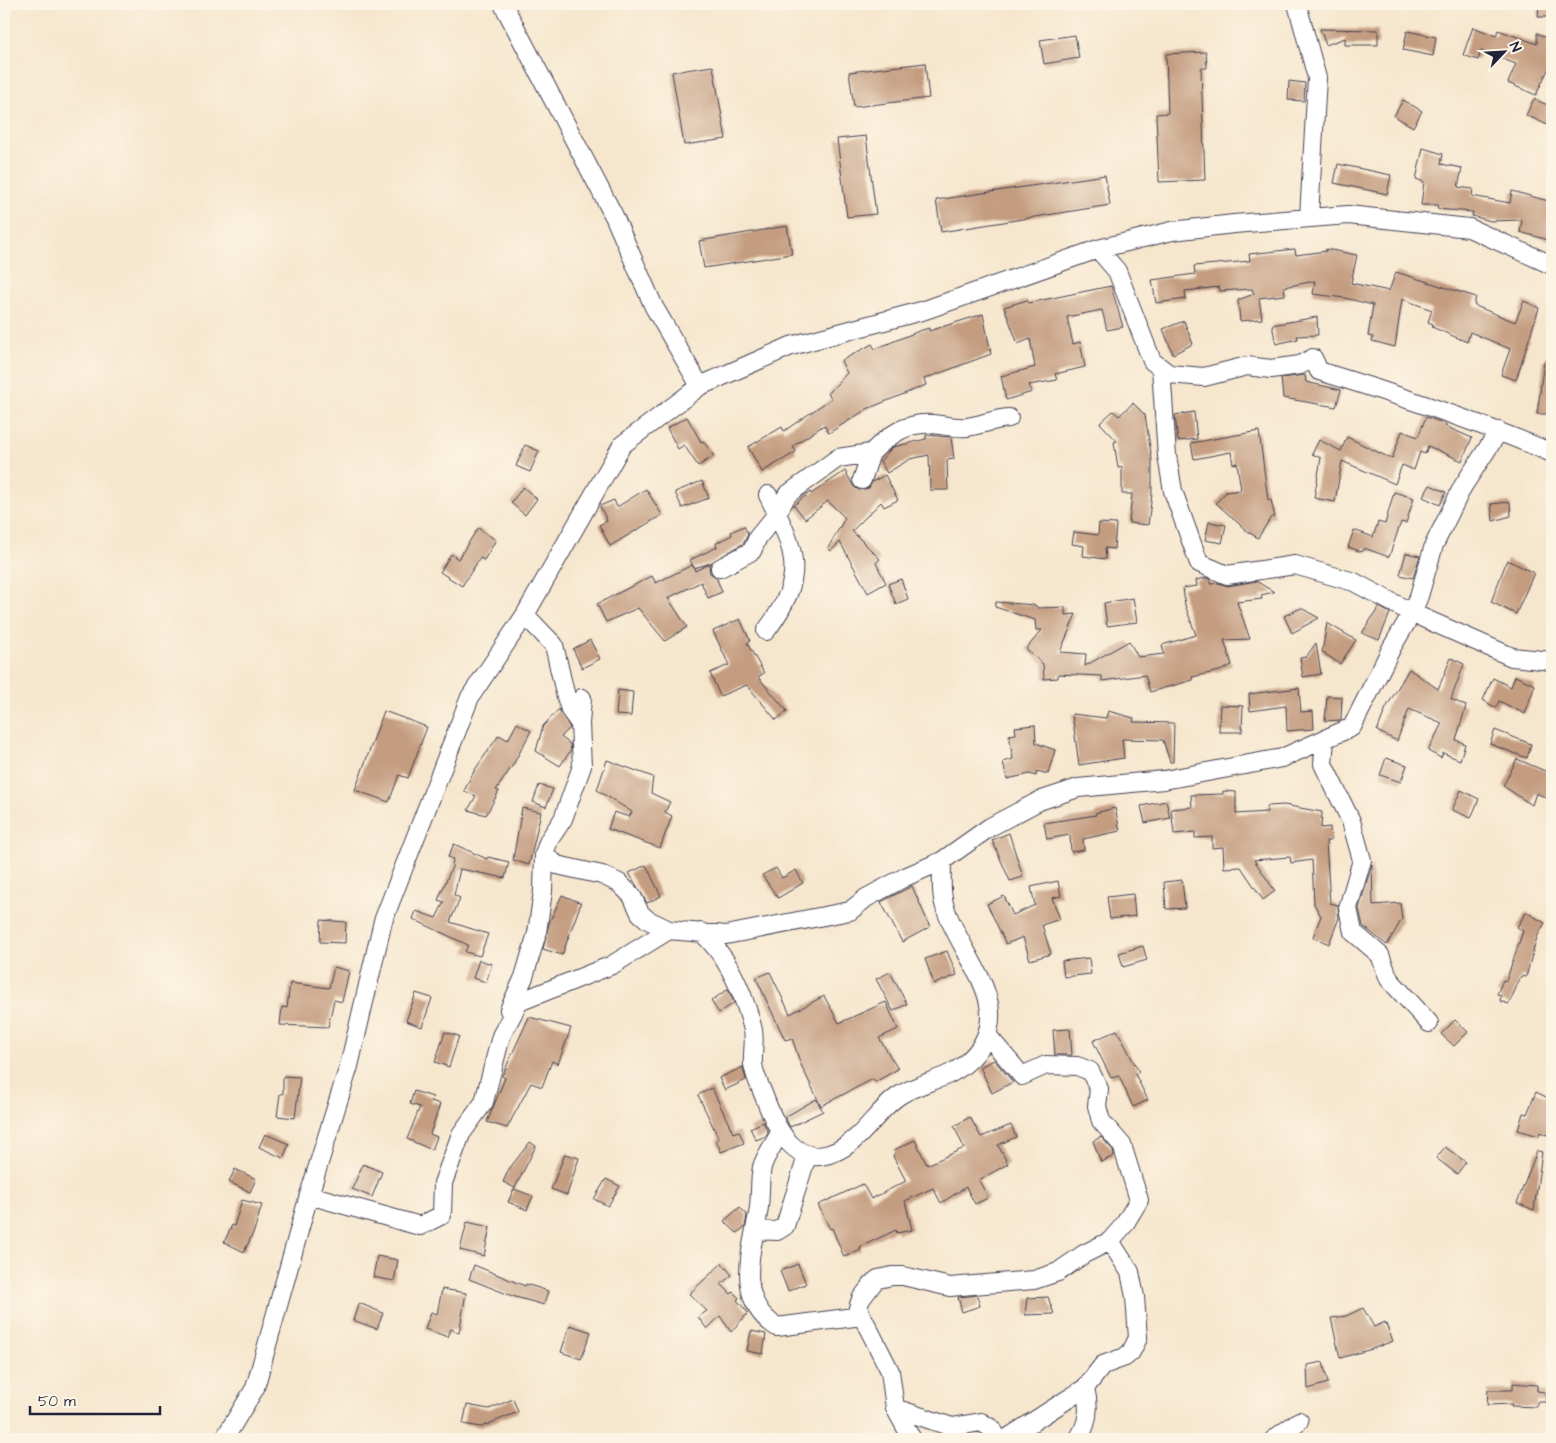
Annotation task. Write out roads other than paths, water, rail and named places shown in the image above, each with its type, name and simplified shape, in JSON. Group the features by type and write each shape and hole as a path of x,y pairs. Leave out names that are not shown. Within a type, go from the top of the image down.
{"street":[{"path":"503,4 577,150 614,216 654,307 700,386"},
{"path":"1297,4 1317,78 1309,217"},
{"path":"224,1439 255,1388 309,1195 349,1066 383,921 470,697 525,615 622,445 700,386 791,346 925,310 1098,249 1172,231 1309,217 1348,215 1470,228 1552,265"},
{"path":"1098,249 1117,271 1152,361 1169,374 1204,377 1247,366 1271,370 1300,365 1313,358 1319,371 1387,392 1499,431 1552,453"},
{"path":"1161,368 1167,456 1173,491 1199,563 1227,575 1295,565 1354,582 1412,613 1552,674"},
{"path":"862,480 871,453 895,432 906,427 921,424 954,428 967,427 995,419 1009,418"},
{"path":"544,854 556,865 602,875 619,883 632,896 640,912 648,920 669,930 726,935 750,932 850,912 866,898 905,877 942,861 990,827 1039,801 1078,788 1164,780 1282,758 1325,739 1352,726 1392,647 1412,613 1438,536 1463,486 1499,431"},
{"path":"720,568 752,551 758,537 777,514 787,496 838,458 871,453"},
{"path":"766,631 778,614 795,570 793,550 768,494"},
{"path":"525,615 554,645 564,693 570,710 580,724"},
{"path":"1512,657 1552,661"},
{"path":"309,1195 420,1226 442,1215 443,1183 461,1134 484,1102 501,1036 512,1002 524,977 537,933 544,854 549,840 563,819 582,766 580,724 582,698"},
{"path":"1325,739 1323,764 1351,821 1362,860 1348,908 1353,932 1380,955 1389,979 1429,1023"},
{"path":"701,932 720,953 740,992 753,1028 755,1044 753,1064 770,1114 780,1133 791,1145 807,1156 820,1156 839,1150 901,1094 951,1074 982,1046 988,1036 991,1012 988,999 975,966 947,914 941,893 942,861"},
{"path":"501,1036 519,1002 612,965 669,930"},
{"path":"912,1439 894,1408 890,1371 858,1308 859,1302 878,1279 898,1275 950,1287 1034,1280 1058,1272 1084,1254 1110,1241 1136,1208 1139,1196 1130,1176 1129,1163 1122,1145 1117,1137 1104,1127 1101,1121 1097,1106 1099,1090 1092,1074 1082,1067 1050,1065 1037,1068 1022,1076 988,1036"},
{"path":"780,1133 762,1166 761,1200 748,1279 756,1306 767,1320 777,1327 862,1316"},
{"path":"755,1230 777,1231 785,1226 807,1156"},
{"path":"1006,1439 1085,1388 1103,1365 1124,1357 1131,1352 1138,1338 1135,1298 1130,1272 1110,1241"},
{"path":"1078,1439 1084,1431 1089,1409 1085,1388"},
{"path":"894,1408 952,1427 981,1422 992,1429 998,1439"},
{"path":"1274,1439 1300,1421"}]}
